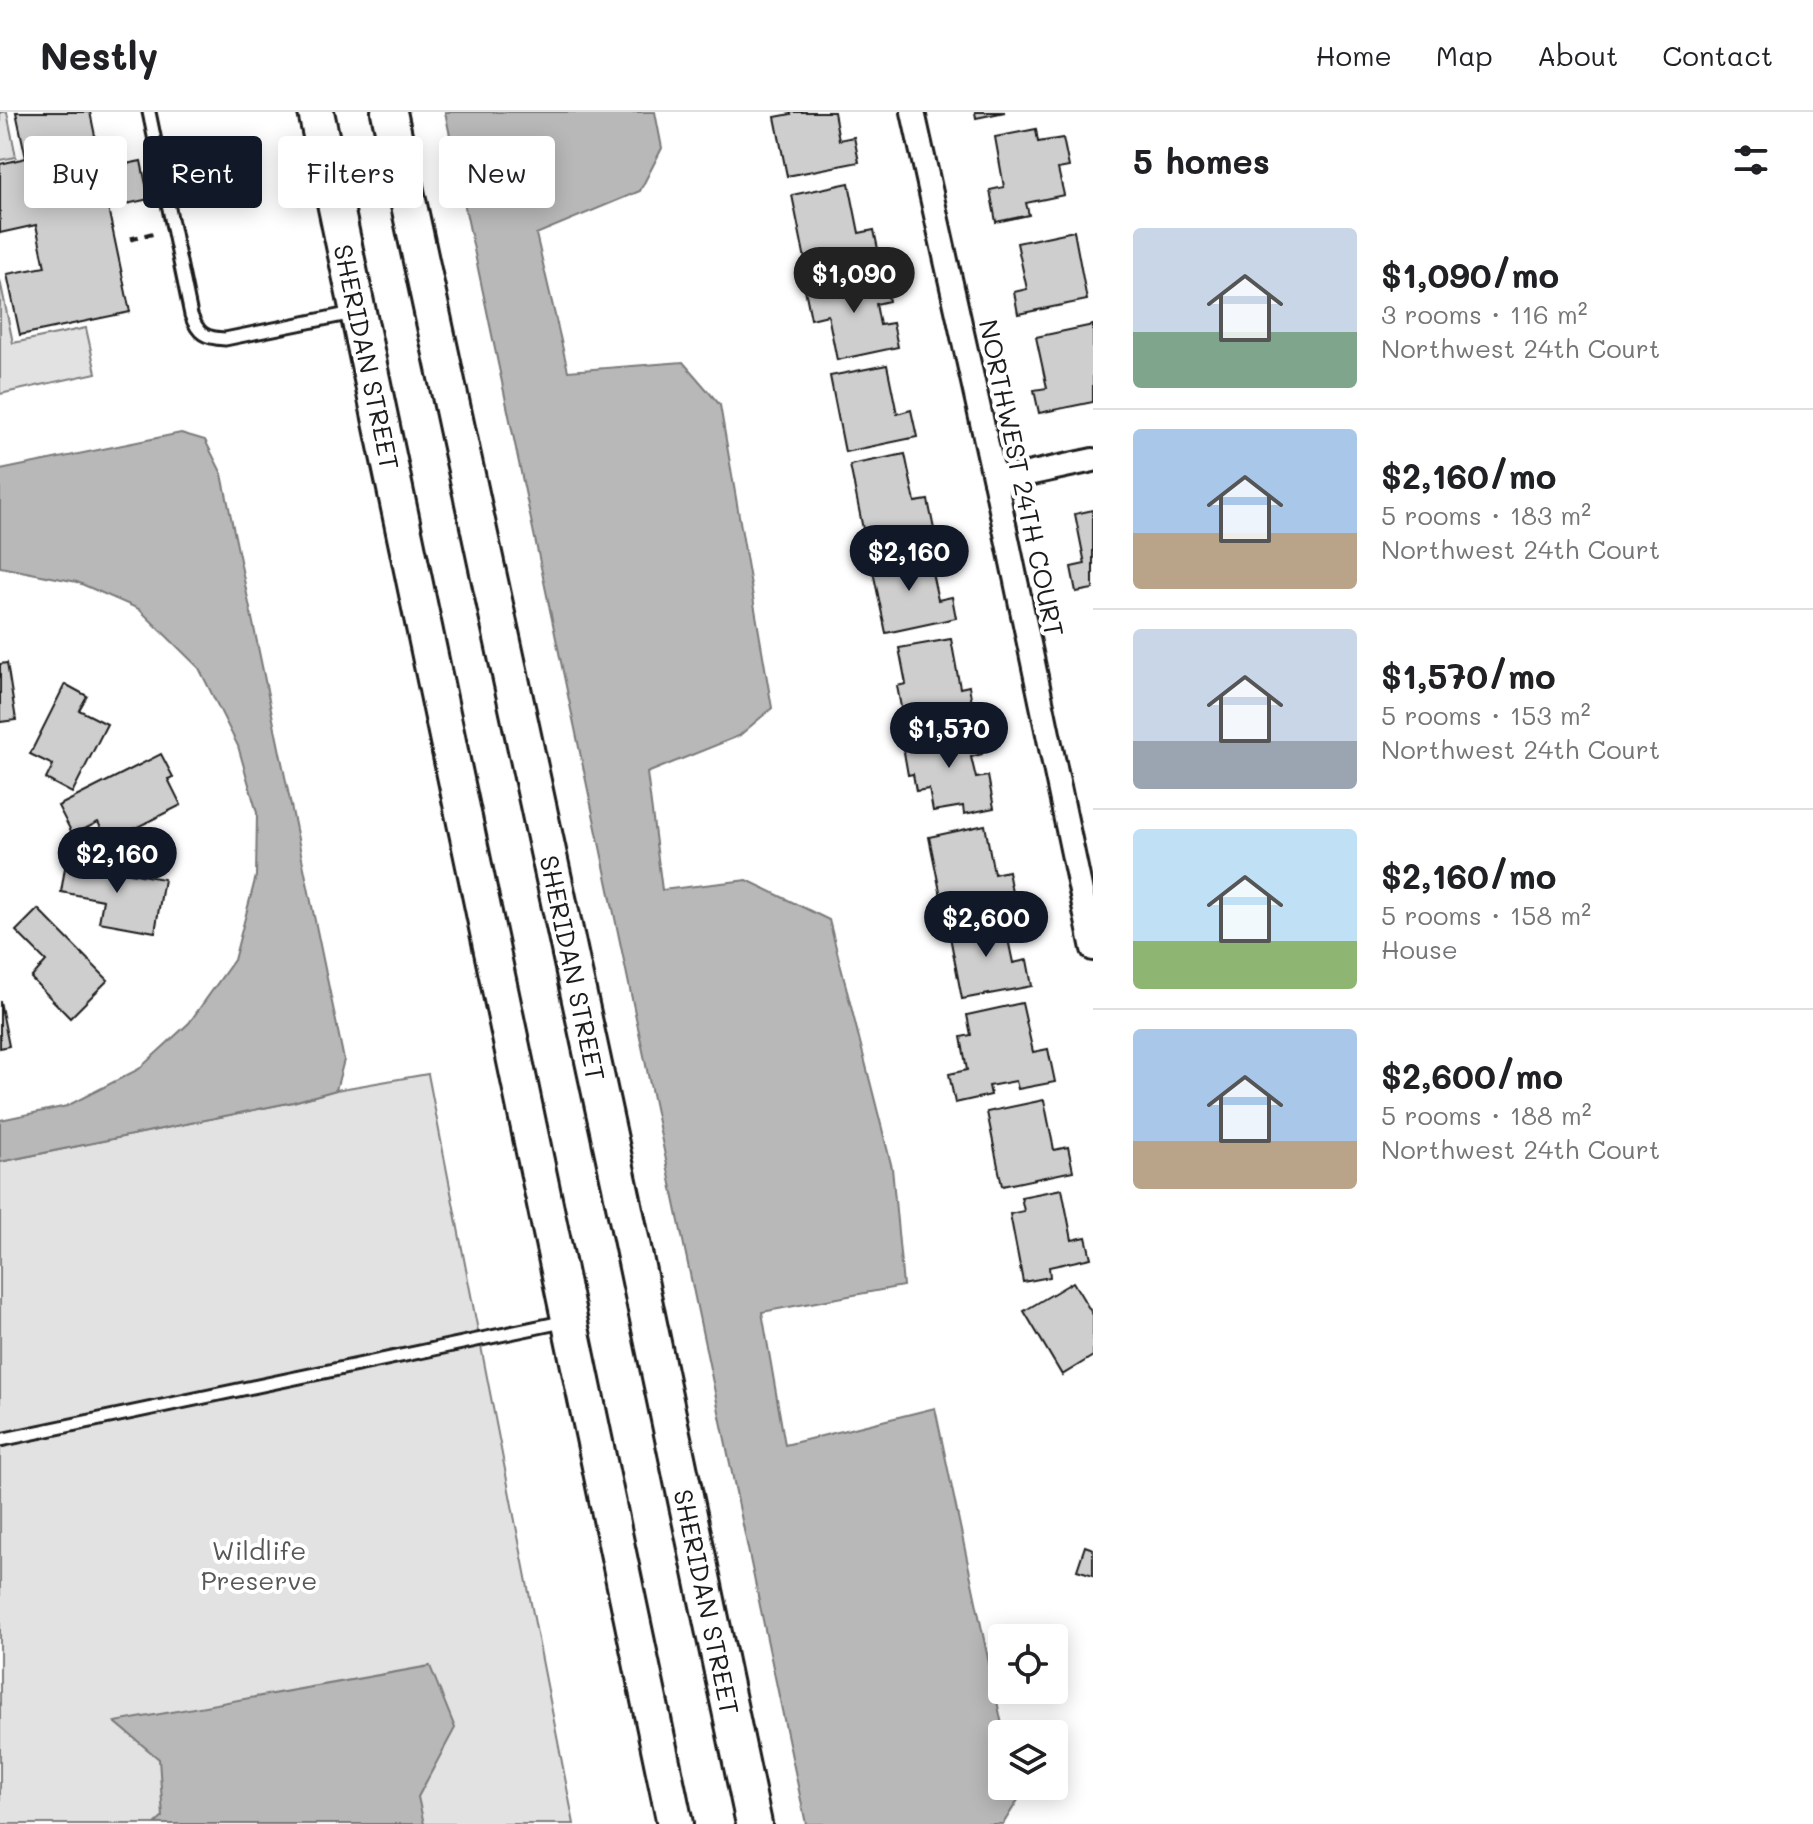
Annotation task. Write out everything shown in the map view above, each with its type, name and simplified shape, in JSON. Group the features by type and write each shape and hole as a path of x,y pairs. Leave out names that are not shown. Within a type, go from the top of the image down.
{"main road":[{"name":"SHERIDAN STREET","path":"316,112 675,1824"},
{"name":"SHERIDAN STREET","path":"389,112 754,1824"}],"street":[{"name":"NORTHWEST 24TH COURT","path":"913,112 995,481 1093,949"},
{"path":"995,481 1093,460"}],"lane":[{"path":"149,112 191,315 203,335 225,339 358,312"},
{"path":"0,1440 569,1320"}],"path":[{"path":"131,239 156,233"}],"green space":[{"path":"0,112 7,112 16,157 0,160"},
{"path":"0,280 13,343 86,328 96,373 0,394"},
{"name":"Wildlife Preserve","path":"428,1074 574,1824 0,1824 0,1162 293,1102 336,1090"}],"shaded area":[{"path":"445,112 655,112 662,148 640,191 536,234 568,371 683,362 720,405 772,708 739,736 647,773 662,890 747,880 829,920 892,1168 903,1286 762,1312 785,1445 935,1408 988,1658 988,1704 998,1704 1001,1720 988,1720 988,1800 1018,1800 1003,1824 806,1824 465,208 555,208 555,136 450,136"},
{"path":"181,433 205,440 222,474 344,1060 336,1090 293,1102 0,1162 0,1120 67,1106 139,1069 189,1023 234,960 256,876 257,813 238,746 199,668 139,609 77,582 0,567 0,470"},
{"path":"430,1666 455,1728 418,1797 424,1824 155,1824 163,1817 159,1759 115,1722"}],"building":[{"path":"16,112 90,112 95,136 24,136 24,149"},
{"path":"790,112 834,112 839,140 854,137 859,162 787,176 775,117"},
{"path":"975,112 1005,112 976,118"},
{"path":"1036,129 1038,142 1063,138 1069,167 1058,169 1064,195 1026,203 1029,215 996,222 990,190 1004,187 995,137"},
{"path":"24,158 24,208 108,208 130,312 20,335 7,274 45,267 36,225 0,233 0,164"},
{"path":"141,161 143,200 127,204 127,164"},
{"path":"849,183 859,233 874,230 879,254 807,269 792,195"},
{"path":"1074,231 1087,300 1018,314 1014,292 1027,289 1017,243"},
{"path":"883,273 889,301 876,304 880,325 893,323 898,347 837,360 828,315 811,319 805,289"},
{"path":"1093,325 1093,402 1039,413 1034,390 1047,388 1036,337"},
{"path":"887,365 897,414 911,410 917,437 845,452 830,376"},
{"path":"905,454 915,502 928,500 935,534 907,539 905,531 865,539 850,465"},
{"path":"1093,510 1093,589 1076,592 1071,567 1085,564 1075,514"},
{"path":"927,550 938,600 952,597 956,618 886,633 871,562"},
{"path":"951,639 960,688 969,686 973,709 904,723 897,686 906,684 899,648"},
{"path":"7,663 16,720 0,722 0,664"},
{"path":"65,684 87,696 79,710 107,724 72,793 46,779 53,765 30,754"},
{"path":"977,727 982,754 971,757 976,778 988,776 994,808 964,814 963,806 933,811 929,789 916,791 913,774 908,775 902,741"},
{"path":"161,754 173,777 168,779 181,805 108,842 98,822 73,835 58,806"},
{"path":"985,825 994,874 1008,871 1013,898 944,911 929,837"},
{"path":"66,862 164,879 155,932 99,922 103,900 61,892"},
{"path":"38,909 108,980 70,1018 31,978 46,961 16,931"},
{"path":"1003,915 1013,963 1027,960 1032,986 962,999 948,926"},
{"path":"0,1001 9,1046 0,1048"},
{"path":"1022,1003 1033,1052 1048,1049 1055,1082 1018,1089 1016,1081 989,1086 991,1095 955,1103 949,1074 967,1070 961,1037 971,1035 967,1015"},
{"path":"1044,1100 1054,1150 1068,1147 1073,1171 1002,1186 987,1112"},
{"path":"1062,1189 1072,1240 1086,1237 1091,1258 1049,1267 1050,1277 1023,1282 1010,1214 1024,1211 1021,1197"},
{"path":"1073,1282 1093,1315 1093,1356 1062,1375 1024,1311"},
{"path":"1085,1546 1093,1549 1093,1575 1077,1570"}]}
